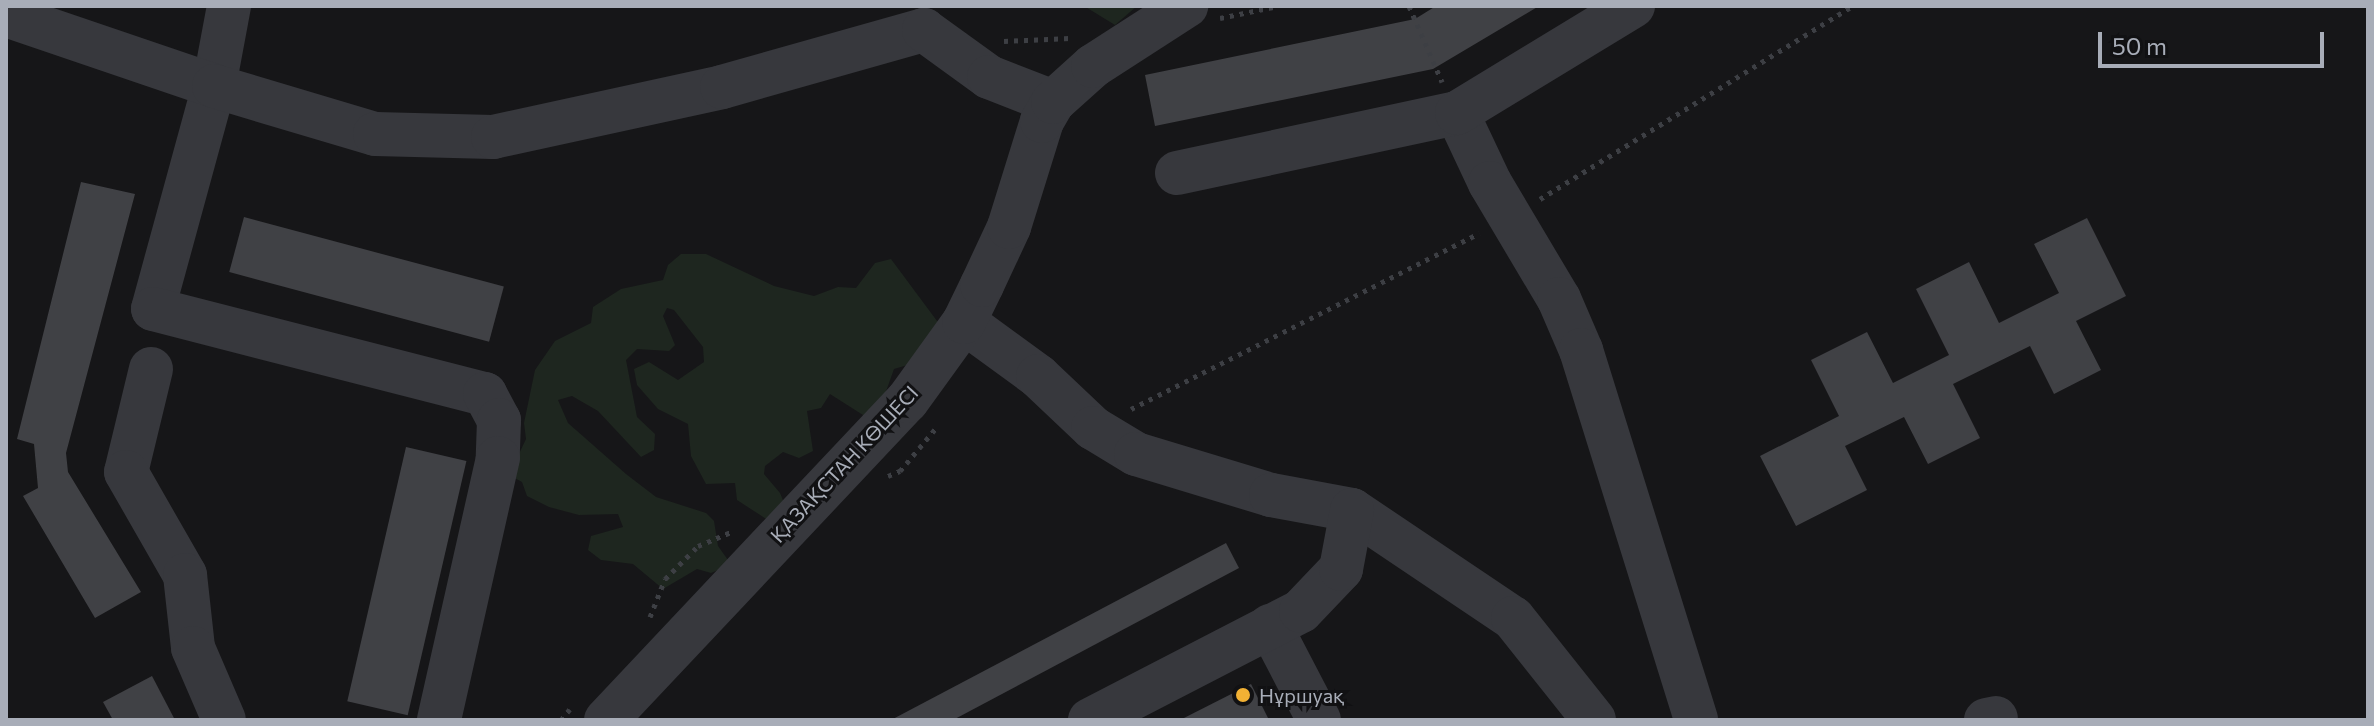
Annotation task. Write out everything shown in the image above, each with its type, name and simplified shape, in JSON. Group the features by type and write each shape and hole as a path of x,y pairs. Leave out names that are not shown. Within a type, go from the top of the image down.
{"street":[{"path":"229,6 214,86 153,309 485,394 499,420 498,458 439,720"},
{"name":"ҚАЗАҚСТАН КӨШЕСІ","path":"594,708 907,401 964,322 1009,227 1042,121 1053,102 1093,66 1186,6"},
{"path":"1177,173 1457,113 1633,6"},
{"path":"6,15 214,86 375,134 493,137 722,87 911,18 989,77 1053,102"},
{"path":"1457,113 1490,183 1559,299 1581,350 1696,720"},
{"path":"964,322 1038,376 1093,428 1136,454 1271,495 1352,510 1513,618 1594,720"},
{"path":"151,369 126,472 185,575 193,648 224,720"},
{"path":"1090,720 1301,611 1341,569 1352,510"},
{"path":"1270,626 1319,720"}],"path":[{"path":"1409,6 1427,50"},
{"path":"990,42 1081,36"},
{"path":"646,627 665,579 698,546 740,527"},
{"path":"561,720 594,708"}],"shaded area":[{"path":"1084,6 1137,6 1115,25"},
{"path":"681,254 706,254 774,286 814,296 838,287 856,288 875,263 891,259 940,325 931,358 894,369 878,414 863,415 830,394 821,408 807,411 813,451 799,458 783,452 765,466 764,474 780,493 790,517 777,526 737,500 735,483 706,484 691,456 688,424 658,409 637,385 634,369 649,362 678,380 704,362 703,347 674,310 667,308 663,316 675,345 669,351 637,349 626,360 637,417 655,434 654,450 641,457 598,411 572,396 558,400 568,423 626,474 656,497 706,513 714,521 718,546 728,560 725,567 711,573 697,569 663,589 633,564 601,560 588,550 591,536 623,527 618,514 579,515 549,507 527,496 522,482 509,475 526,439 524,423 535,370 555,341 591,323 593,307 621,289 663,280 668,265"}],"building":[{"path":"1436,6 1539,6 1433,69 1155,126 1145,75 1415,19"},
{"path":"81,182 135,194 66,453 68,472 141,592 95,618 23,496 38,488 34,444 17,439"},
{"path":"244,217 504,287 489,342 229,272"},
{"path":"2087,218 2126,296 2076,321 2101,370 2054,394 2030,346 1953,384 1980,438 1928,464 1904,417 1845,446 1867,490 1796,526 1760,456 1839,416 1811,360 1867,332 1893,383 1949,355 1916,289 1969,262 1999,323 2059,293 2034,244"},
{"path":"406,447 466,461 408,715 347,701"},
{"path":"1226,543 1239,568 953,720 891,720"},
{"path":"152,676 175,720 113,720 103,702"},
{"name":"Нұршуақ","path":"1251,684 1269,720 1180,720"}],"place":[{"name":"Нұршуақ","path":"1243,695"}]}
